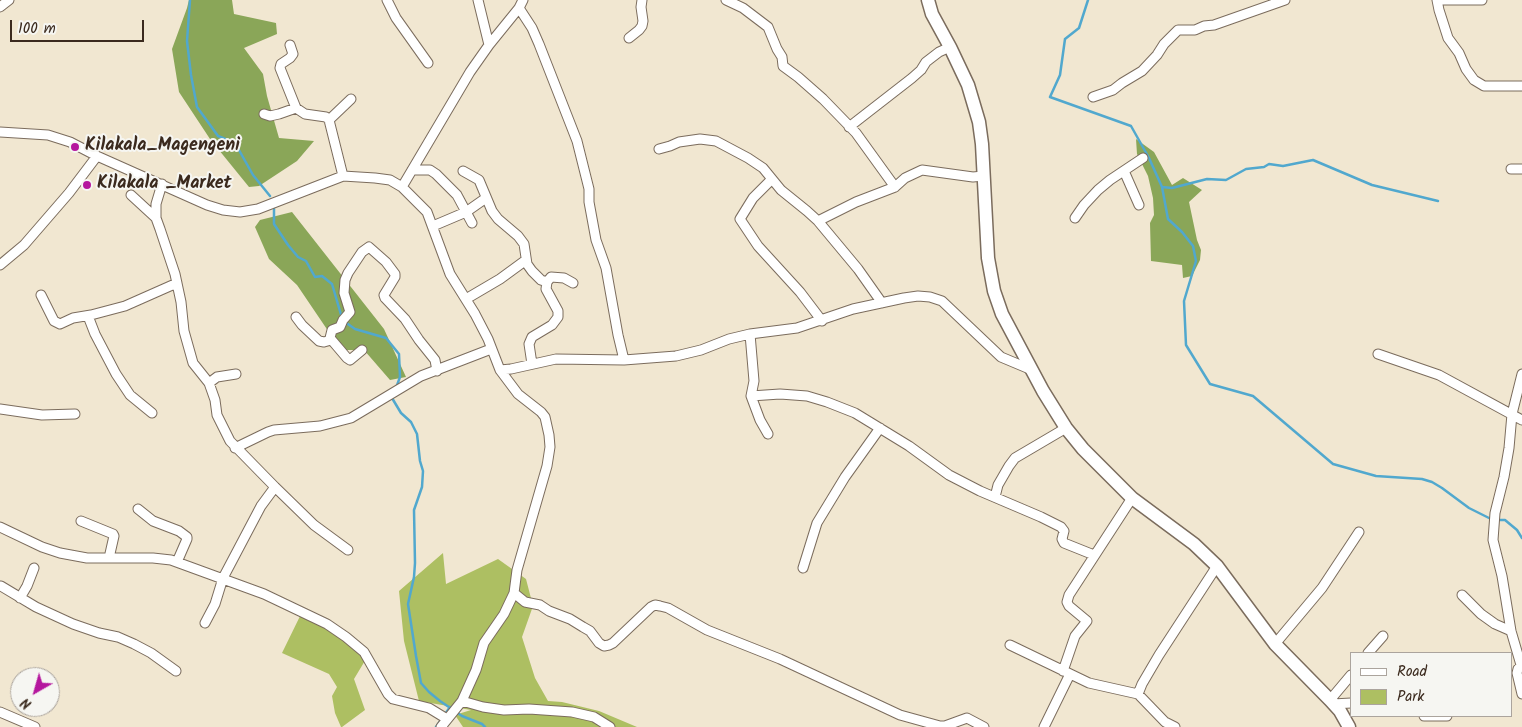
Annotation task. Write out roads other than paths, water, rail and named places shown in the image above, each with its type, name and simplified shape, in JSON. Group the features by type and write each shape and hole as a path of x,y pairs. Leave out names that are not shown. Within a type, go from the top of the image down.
{"street":[{"path":"0,7 9,0"},
{"path":"388,0 396,18 428,63"},
{"path":"478,0 489,44"},
{"path":"629,38 642,26 642,0"},
{"path":"726,0 743,8 768,27 782,57 784,68 798,77 823,99 849,126 895,187"},
{"path":"928,0 932,14 968,85 975,107 982,144 988,258 994,291 1002,314 1032,370 1066,428 1083,449 1132,498 1194,544 1217,566 1275,644 1340,711 1349,727"},
{"path":"1092,97 1113,90 1142,71 1178,30 1195,30 1204,26 1214,26 1285,0"},
{"path":"1482,0 1439,0 1438,10 1448,38 1474,80 1484,86 1522,86"},
{"path":"402,187 470,72 489,44 521,4 540,44 578,141 589,188 589,202 596,240 606,268 624,360"},
{"path":"290,45 293,54 281,64 280,68 296,108 305,114 329,120"},
{"path":"849,126 912,78 921,70 926,62 939,52 950,47"},
{"path":"329,120 351,99"},
{"path":"264,114 270,116 296,108"},
{"path":"329,120 344,176"},
{"path":"2,135 48,135 70,142 97,156 223,210 240,212 258,209 344,176 390,180 402,187 427,212 450,274 488,339 500,370 518,394 545,417 550,447 547,466 517,570 514,593 504,614 484,643 476,670 462,701 441,727"},
{"path":"659,149 679,142 700,139 716,141 763,168 781,190 818,221 858,269 882,303"},
{"path":"0,265 24,245 97,156"},
{"path":"1075,218 1098,190 1143,158"},
{"path":"1511,169 1522,169"},
{"path":"412,170 430,170 436,174 456,195 472,223"},
{"path":"818,221 856,202 895,187 905,178 922,170 964,176 984,176"},
{"path":"463,171 479,180 492,211 524,244 527,264 536,276 547,282"},
{"path":"1124,171 1139,205"},
{"path":"772,179 753,198 740,219 758,246 800,292 822,321"},
{"path":"162,184 156,204 156,218 172,262 181,302 184,331 193,363 210,383 221,425 235,448 252,462 275,488 314,525 348,550"},
{"path":"131,195 156,218"},
{"path":"433,226 466,212 486,198"},
{"path":"362,350 350,360 331,340 332,330 340,327 350,312 344,293 344,280 362,252 369,247 386,262 395,277 384,295 385,298 405,319 435,360 437,371"},
{"path":"466,299 500,279 526,260"},
{"path":"532,364 529,344 532,337 552,325 558,318 558,311 546,289 547,282 551,277 564,278 573,283"},
{"path":"41,295 51,317 56,323 61,323 73,318 125,306 177,283"},
{"path":"500,370 556,358 624,360 676,356 701,350 729,339 771,330 797,328 822,321 852,309 918,296 942,301 1001,358 1032,370"},
{"path":"88,316 95,334 116,374 130,395 152,413"},
{"path":"296,317 319,341 331,340"},
{"path":"750,334 754,381 751,396 760,420 768,434"},
{"path":"235,448 274,430 320,426 343,421 359,414 421,376 491,349"},
{"path":"1378,354 1439,375 1522,420"},
{"path":"210,383 217,378 236,374"},
{"path":"1522,374 1512,414 1509,448 1495,513 1493,540 1502,576 1510,631 1518,668 1517,678 1522,694"},
{"path":"751,396 780,394 808,396 856,414 949,475 1061,528 1064,532 1062,539 1064,542 1094,555"},
{"path":"0,409 42,415 75,414"},
{"path":"803,568 817,523 845,477 880,428"},
{"path":"995,497 998,486 1015,458 1066,428"},
{"path":"205,624 215,604 223,578 261,506 275,488"},
{"path":"1044,727 1066,672 1075,636 1087,621 1069,606 1067,602 1069,595 1132,498"},
{"path":"138,509 153,521 179,531 187,537 177,562"},
{"path":"81,520 114,536 109,558"},
{"path":"0,527 52,551 87,558 153,558 177,562 264,594 327,624 346,637 364,652 388,694 393,699 430,708 447,719"},
{"path":"1275,644 1322,588 1359,532"},
{"path":"1138,694 1159,655 1217,566"},
{"path":"20,598 34,568"},
{"path":"1,586 20,598 73,624 118,637 134,644 151,653 176,671"},
{"path":"514,593 525,602 540,605 549,611 570,619 590,632 599,644 604,646 609,646 613,643 652,607 656,605 668,608 707,630 780,659 900,715 940,726 967,718 984,727"},
{"path":"1462,596 1481,614 1495,624 1510,631"},
{"path":"1369,652 1383,636"},
{"path":"1010,645 1090,683 1138,694 1165,722 1175,727"},
{"path":"1331,702 1350,675"},
{"path":"462,701 504,710 529,709 572,712 594,717 610,727"},
{"path":"1331,702 1350,703"},
{"path":"0,712 35,727"}],"waterway":[{"path":"190,0 187,41 197,107 218,136 235,143 253,175 270,196"},
{"path":"1088,0 1079,28 1065,39 1060,75 1050,97 1131,126 1149,158 1162,187 1168,219 1193,246 1196,261 1184,301 1186,345 1210,384 1253,396 1333,464 1376,476 1422,479 1432,482 1469,508 1491,519"},
{"path":"1162,187 1172,188 1207,179 1226,180 1246,169 1264,167 1269,164 1283,166 1313,160 1372,185 1438,201"},
{"path":"273,205 274,224 288,245 298,257 306,261 315,277 322,276 332,284 342,318"},
{"path":"345,322 355,329 386,338 399,354 400,377 396,388"},
{"path":"394,396 392,398 401,413 411,422 417,434 423,471 422,487 414,510 415,563 408,604 421,683 440,701 462,716 485,727"},
{"path":"1496,520 1505,520 1517,530 1522,538"},
{"path":"436,727 450,707"}],"place":[{"name":"Kilakala_Magengeni","path":"75,147"},
{"name":"Kilakala _Market","path":"87,185"}]}
